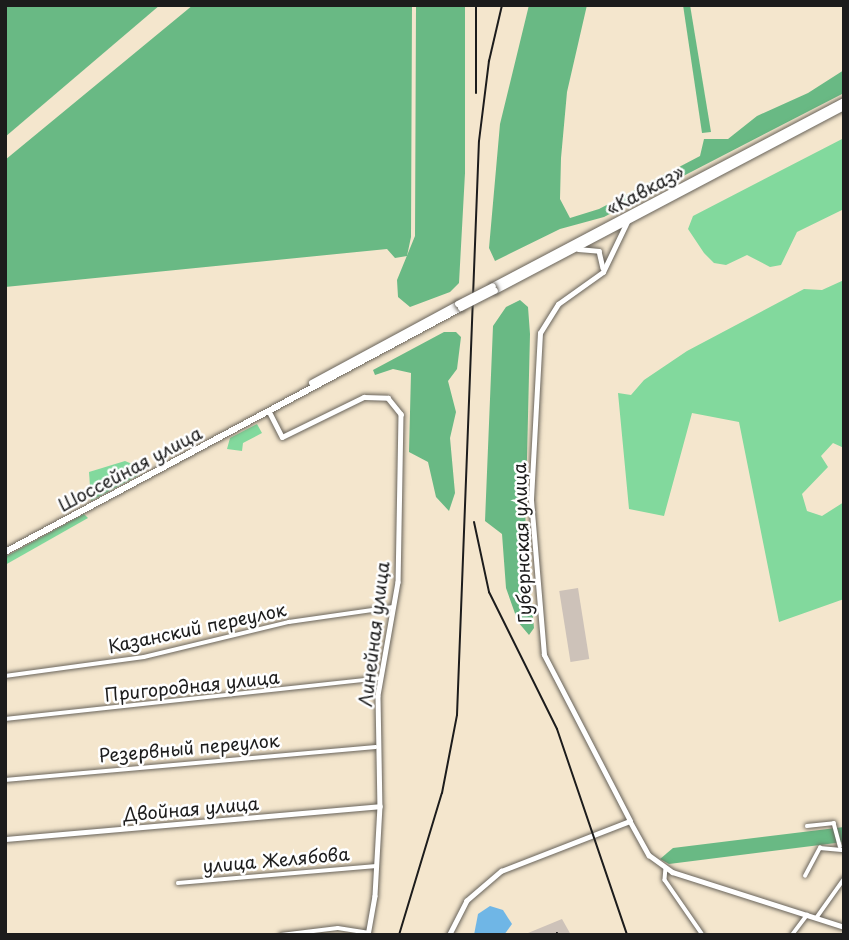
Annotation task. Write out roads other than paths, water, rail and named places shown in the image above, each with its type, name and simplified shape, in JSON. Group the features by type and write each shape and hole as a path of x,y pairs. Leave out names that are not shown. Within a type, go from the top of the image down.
{"highway":[{"name":"«Кавказ»","path":"460,306 844,101"},
{"name":"«Кавказ»","path":"494,288 571,251 844,107"},
{"name":"Шоссейная улица","path":"5,552 460,306"}],"street":[{"path":"603,272 628,221"},
{"path":"571,251 599,251 603,272"},
{"name":"Губернская улица","path":"603,272 558,304 540,333 532,538 544,655 649,855 666,868"},
{"name":"Линейная улица","path":"269,411 282,437 374,396 397,404 401,414 396,607 381,678 376,747 380,806 368,934"},
{"name":"Казанский переулок","path":"5,677 144,657 289,622 396,607"},
{"name":"Пригородная улица","path":"5,719 381,678"},
{"name":"Резервный переулок","path":"5,780 376,747"},
{"name":"Двойная улица","path":"5,839 380,806"},
{"path":"449,935 478,887 500,871 630,821"},
{"path":"805,876 820,848 842,848 834,823 807,826"},
{"name":"улица Желябова","path":"178,883 376,866"},
{"path":"703,935 665,880 666,868 844,927"},
{"path":"817,917 844,879"},
{"path":"792,935 807,915"},
{"path":"281,935 338,928 368,934"}],"water":[{"path":"490,906 503,910 512,924 504,935 474,935 478,914"}],"railway":[{"path":"476,5 476,93"},
{"path":"399,935 442,793 457,715 479,141 489,61 502,5"},
{"path":"474,522 489,592 557,729 627,935"}]}
